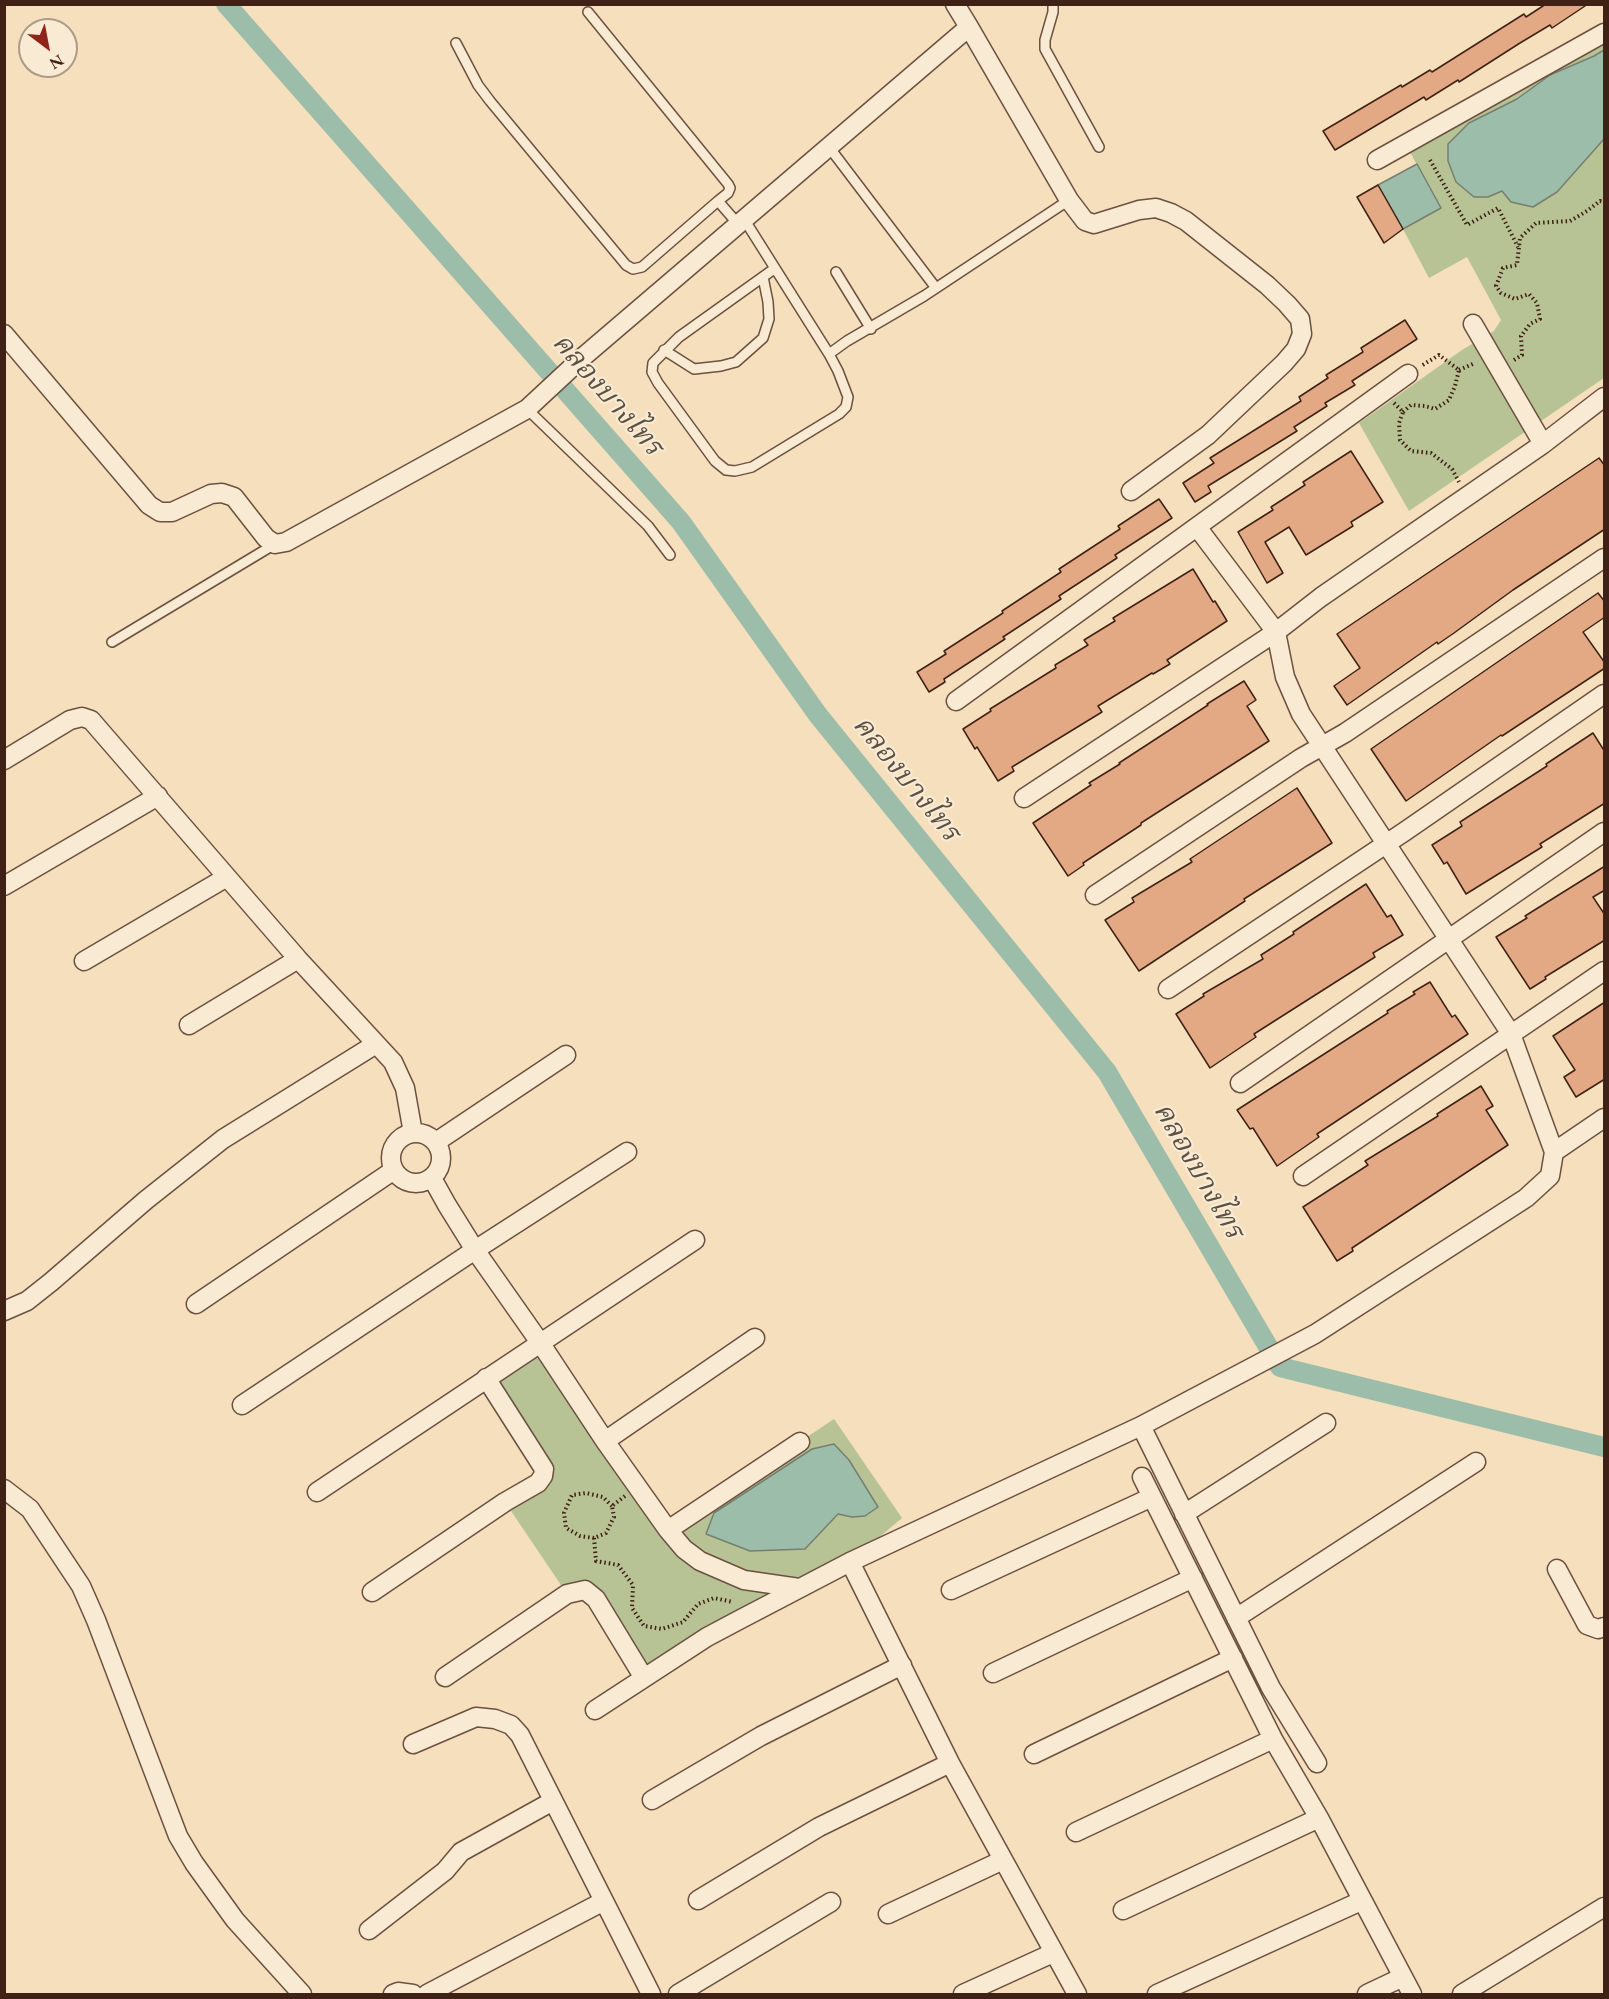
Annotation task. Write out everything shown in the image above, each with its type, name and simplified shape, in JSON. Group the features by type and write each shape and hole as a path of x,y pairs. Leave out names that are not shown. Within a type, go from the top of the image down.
{"street":[{"path":"955,4 1070,200 1085,221 1095,224 1139,210 1156,208 1171,213 1186,221 1267,285 1300,319 1302,334 1296,349 1284,363 1208,435 1131,491"},
{"path":"4,334 149,505 160,512 172,512 211,494 222,493 234,497 271,541 286,542 529,407 583,357 969,27"},
{"path":"1377,160 1605,33"},
{"path":"1473,324 1543,444"},
{"path":"956,701 1408,374"},
{"path":"1024,798 1276,632 1321,597 1543,444 1605,397"},
{"path":"595,1710 707,1636 850,1562 1141,1426 1315,1334 1526,1198 1550,1176 1554,1152 1511,1034 1301,714 1285,677 1276,632 1197,526"},
{"path":"1095,895 1345,733 1605,558"},
{"path":"1168,989 1605,694"},
{"path":"4,760 70,720 82,717 91,720 298,959 393,1062 405,1088 413,1133"},
{"path":"4,886 158,796"},
{"path":"1240,1083 1605,832"},
{"path":"84,961 227,876"},
{"path":"189,1025 298,959"},
{"path":"1303,1176 1605,971"},
{"path":"4,1311 27,1301 146,1200 223,1139 376,1044"},
{"path":"436,1142 566,1055"},
{"path":"1554,1152 1605,1118"},
{"path":"413,1133 425,1135 436,1142 441,1151 439,1170 432,1178 419,1183 404,1180 394,1170 391,1159 394,1147 402,1138 413,1133"},
{"path":"242,1406 475,1250 627,1152"},
{"path":"196,1304 394,1170"},
{"path":"432,1178 475,1250 542,1344 604,1441 684,1549 700,1561 744,1580 799,1588"},
{"path":"317,1492 695,1240"},
{"path":"604,1441 755,1338"},
{"path":"372,1592 505,1502 538,1483 543,1476 544,1469 486,1378"},
{"path":"1184,1514 1326,1423"},
{"path":"1141,1426 1271,1688 1317,1763"},
{"path":"668,1530 800,1442"},
{"path":"1236,1618 1476,1462"},
{"path":"1143,1477 1273,1740 1319,1818 1412,1995"},
{"path":"4,1489 30,1509 81,1586 178,1836 194,1863 235,1920 302,1995"},
{"path":"951,1590 1152,1497"},
{"path":"850,1562 950,1763 1077,1995"},
{"path":"1557,1569 1587,1625 1598,1629 1605,1627"},
{"path":"993,1673 1193,1578"},
{"path":"445,1677 567,1594 585,1590 596,1599 644,1678"},
{"path":"1034,1754 1233,1658"},
{"path":"652,1800 761,1736 902,1665"},
{"path":"413,1744 476,1717 495,1719 511,1725 520,1735 651,1995"},
{"path":"1076,1832 1273,1740"},
{"path":"698,1900 819,1827 950,1763"},
{"path":"369,1930 445,1871 461,1852 553,1801"},
{"path":"1124,1910 1319,1818"},
{"path":"888,1914 1003,1860"},
{"path":"427,1995 604,1901"},
{"path":"1157,1995 1361,1901"},
{"path":"678,1995 831,1902"},
{"path":"1462,1995 1605,1907"},
{"path":"963,1995 1053,1953"},
{"path":"1367,1995 1403,1977"},
{"path":"393,1995 398,1992 413,1995"}],"lane":[{"path":"1053,4 1045,49 1099,147"},
{"path":"456,43 478,85 490,101 626,266 633,269 642,267 730,189 588,12"},
{"path":"829,147 936,288"},
{"path":"829,354 936,288 1070,200"},
{"path":"718,201 741,221 774,269 829,354 848,397 846,407 839,414 752,467 735,471 726,470 715,461 658,383 652,372 653,363 664,350 774,269"},
{"path":"837,272 871,329"},
{"path":"664,350 694,369 736,362 763,338 769,319 763,277"},
{"path":"529,407 648,526 670,555"},
{"path":"112,642 271,541"}],"path":[{"path":"1430,160 1467,225 1498,208 1519,248"},
{"path":"1488,349 1501,352 1512,361 1522,355 1521,336 1530,324 1540,319 1537,303 1529,294 1515,299 1501,293 1496,285 1503,268 1517,265 1520,238 1536,223 1570,220 1600,201 1605,202"},
{"path":"1408,374 1439,355 1458,370 1449,400 1435,409 1411,405 1398,423 1400,440 1411,451 1431,453 1452,469 1467,496"},
{"path":"1386,390 1404,412"},
{"path":"612,1506 637,1486"},
{"path":"586,1493 603,1497 612,1506 614,1517 606,1533 594,1538 580,1536 566,1528 564,1513 572,1495 586,1493"},
{"path":"594,1538 596,1561 618,1565 633,1584 633,1608 644,1626 662,1629 683,1622 698,1604 714,1598 733,1602"}],"shaded area":[{"path":"1604,39 1604,378 1409,511 1359,423 1462,350 1494,331 1501,320 1467,257 1429,278 1403,229 1440,208 1409,150"},
{"path":"1604,50 1604,139 1557,192 1533,207 1511,202 1502,191 1488,197 1474,197 1456,182 1448,161 1448,144 1469,123 1517,99 1550,75"},
{"path":"1417,164 1441,208 1403,229 1378,185"},
{"path":"541,1344 668,1530 834,1419 902,1518 850,1562 644,1678 583,1584 567,1594 505,1502 545,1474 477,1383"},
{"path":"834,1444 849,1460 878,1507 865,1516 852,1517 838,1514 805,1549 750,1551 706,1534 714,1513 812,1449"}],"building":[{"path":"1546,4 1588,4 1552,28 1550,25 1459,82 1458,80 1426,100 1424,97 1335,150 1323,131 1401,85 1402,87 1430,70 1432,72 1524,14 1526,17"},
{"path":"1378,185 1403,229 1384,243 1357,197"},
{"path":"1405,320 1417,339 1352,381 1355,385 1325,403 1327,406 1294,427 1297,431 1208,486 1211,492 1195,502 1183,483 1214,463 1210,458 1301,401 1299,397 1328,378 1326,375 1363,352 1361,348"},
{"path":"1351,451 1383,502 1351,522 1353,526 1306,555 1289,527 1265,542 1283,573 1267,583 1238,532 1273,510 1271,507 1305,485 1303,482"},
{"path":"1599,458 1605,466 1605,529 1347,705 1334,686 1360,668 1337,634"},
{"path":"1159,499 1172,518 1115,555 1117,558 1059,596 1061,599 1003,637 1005,639 944,679 945,682 929,692 917,672 946,654 944,651 1061,572 1059,569 1120,529 1118,526"},
{"path":"1193,569 1227,621 1167,660 1170,664 1098,706 1102,712 1012,767 1014,771 998,781 963,729 991,711 990,709 1056,668 1055,665 1088,645 1084,640 1115,621 1113,618"},
{"path":"1598,593 1605,602 1605,617 1583,632 1605,663 1605,668 1501,735 1406,801 1371,749"},
{"path":"1244,681 1256,700 1247,706 1269,741 1141,823 1068,876 1033,823 1091,785 1089,783"},
{"path":"1593,733 1605,752 1605,803 1540,844 1542,847 1466,894 1447,862 1444,864 1432,845 1462,826 1460,822 1547,766 1546,764"},
{"path":"1297,788 1332,843 1244,899 1245,901 1139,971 1105,920 1134,902 1132,898 1192,862 1190,859"},
{"path":"1605,866 1605,890 1593,897 1605,915 1605,940 1545,977 1546,979 1530,989 1496,937"},
{"path":"1366,884 1387,917 1391,915 1403,935 1373,953 1375,957 1254,1034 1256,1037 1210,1068 1176,1014 1204,996 1203,994 1263,959 1261,955"},
{"path":"1430,982 1452,1017 1455,1015 1468,1034 1317,1134 1319,1137 1277,1166 1253,1128 1250,1129 1237,1110 1388,1013 1387,1011"},
{"path":"1605,1002 1605,1079 1576,1097 1564,1077 1575,1070 1553,1036"},
{"path":"1481,1086 1493,1106 1486,1110 1508,1145 1352,1248 1353,1251 1337,1261 1303,1207 1368,1165 1365,1161 1438,1116 1437,1114"}],"waterway":[{"name":"คลองบางไทร","path":"226,4 681,522 818,715 1107,1072 1280,1367 1604,1447"}]}
